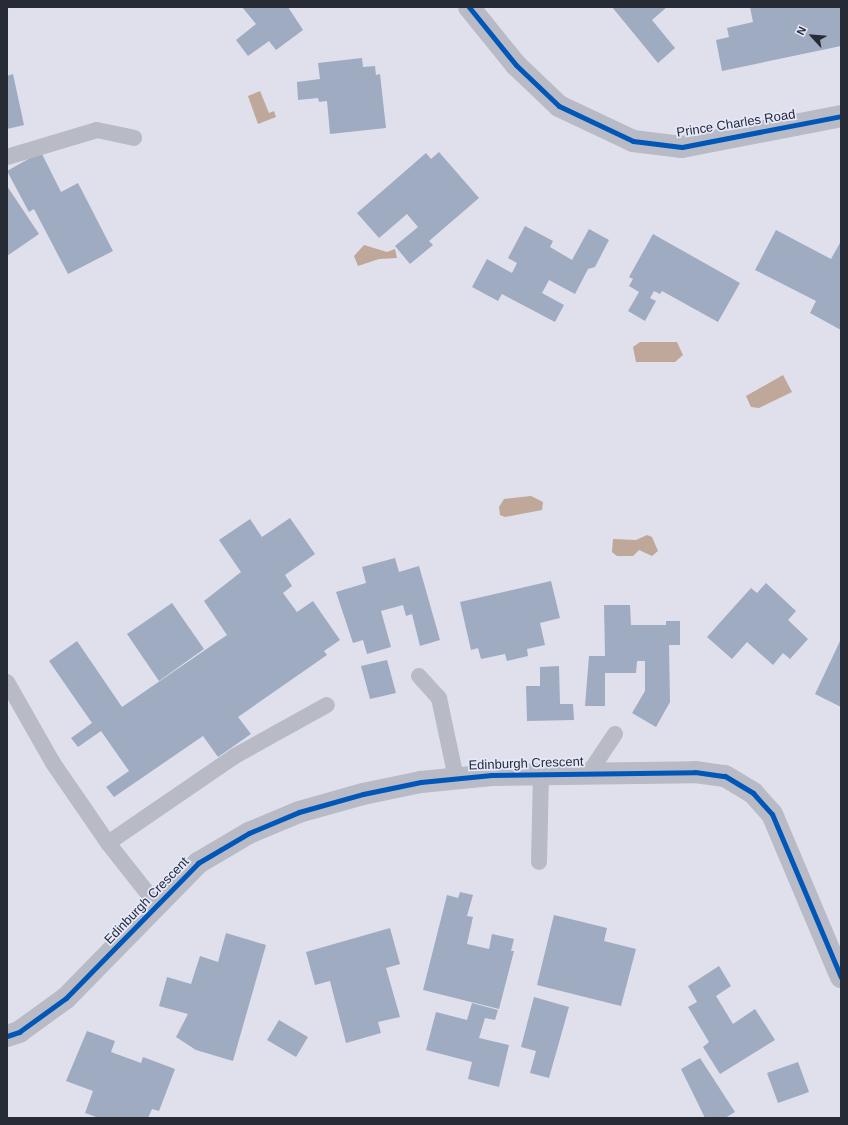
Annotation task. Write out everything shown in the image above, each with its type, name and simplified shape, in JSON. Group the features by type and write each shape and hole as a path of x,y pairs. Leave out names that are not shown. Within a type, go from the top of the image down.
{"street":[{"name":"Prince Charles Road","path":"469,7 516,65 559,106 633,141 682,147 841,116"},
{"name":"Edinburgh Crescent","path":"7,1036 19,1032 66,998 156,904 198,863 249,833 299,812 363,794 456,778 540,774 695,772 725,776 753,793 772,814 841,977"}],"lane":[{"path":"7,157 97,130 134,138"},
{"path":"419,676 439,698 456,778"},
{"path":"7,682 53,763 108,843 156,904"},
{"path":"108,843 235,756 327,705"},
{"path":"589,773 615,734"},
{"path":"539,862 540,774"}],"shaded area":[{"path":"260,91 269,113 274,111 276,117 258,124 248,96"},
{"path":"364,245 387,252 395,249 397,258 379,259 358,266 354,256"},
{"path":"640,342 677,342 683,355 675,362 636,362 633,347"},
{"path":"783,375 792,392 759,408 751,407 746,396"},
{"path":"531,496 543,502 542,510 505,517 500,515 499,507 504,499"},
{"path":"647,535 652,537 658,551 652,556 639,550 633,556 617,556 612,552 613,539 636,540"}],"building":[{"path":"242,7 288,7 303,30 276,50 269,41 248,56 236,40 256,24"},
{"path":"612,7 667,7 652,20 675,48 658,63"},
{"path":"750,7 841,7 841,46 722,71 716,40 729,37 727,28 753,22"},
{"path":"362,58 363,67 375,66 376,75 380,74 386,128 330,134 327,101 319,102 318,98 298,100 297,82 320,79 318,63"},
{"path":"13,74 24,125 7,129 7,76"},
{"path":"41,152 61,192 78,183 113,251 68,274 34,209 29,212 7,171"},
{"path":"439,152 479,198 429,241 433,245 410,264 395,246 418,227 407,214 379,238 357,213 426,153 431,159"},
{"path":"7,186 39,234 7,256"},
{"path":"525,226 553,241 550,247 572,260 589,229 609,240 595,267 588,269 575,294 549,280 542,293 564,305 555,322 502,294 498,301 472,287 487,259 512,273 517,263 508,258"},
{"path":"776,230 831,259 841,241 841,330 810,313 816,301 755,270"},
{"path":"653,234 740,283 718,322 662,291 660,294 654,291 650,298 656,301 645,321 628,311 639,292 629,286 633,279 629,277"},
{"path":"290,518 315,554 285,575 292,586 283,593 297,612 313,601 340,640 324,651 327,655 238,717 251,734 218,757 203,736 114,797 106,787 129,771 101,731 78,747 71,738 92,723 49,661 77,641 122,707 227,635 204,601 241,572 219,540 250,519 262,537"},
{"path":"395,558 399,572 419,566 440,640 420,646 412,614 406,616 403,605 381,611 391,647 367,654 363,640 353,643 336,592 366,583 362,567"},
{"path":"551,581 560,618 540,623 545,645 527,649 528,656 507,661 505,654 481,659 478,648 471,650 460,602"},
{"path":"766,583 796,611 788,620 808,639 790,659 783,653 773,665 747,642 732,659 707,637 751,588 757,593"},
{"path":"172,603 204,649 159,681 127,634"},
{"path":"604,605 630,605 631,625 666,625 666,621 680,621 680,645 669,645 670,702 656,727 632,713 645,691 645,661 637,661 636,673 605,673 605,706 585,706 589,656 605,656"},
{"path":"841,639 841,707 815,694"},
{"path":"387,660 396,693 370,699 361,666"},
{"path":"559,666 560,704 573,704 574,720 527,721 526,686 540,686 540,667"},
{"path":"460,892 473,895 467,916 473,917 467,944 489,949 492,934 514,939 511,951 514,951 499,1009 423,990 447,895 458,898"},
{"path":"554,915 607,928 604,941 636,949 621,1006 537,985"},
{"path":"390,928 400,964 386,968 400,1017 378,1022 381,1033 346,1043 330,981 315,985 306,952"},
{"path":"226,933 266,945 233,1061 196,1050 176,1037 188,1014 159,1006 167,977 191,984 200,956 218,962"},
{"path":"719,966 731,986 716,996 733,1024 755,1009 775,1040 720,1074 703,1047 709,1042 688,1007 697,1002 688,986"},
{"path":"534,997 569,1007 549,1078 530,1073 536,1051 521,1047"},
{"path":"472,1003 498,1010 495,1020 485,1018 479,1038 509,1045 499,1087 468,1079 472,1062 426,1050 436,1012 467,1020"},
{"path":"279,1020 308,1037 296,1057 267,1040"},
{"path":"87,1031 115,1041 111,1052 141,1063 143,1057 175,1069 159,1111 152,1109 148,1118 99,1118 85,1113 93,1091 66,1081"},
{"path":"700,1058 735,1112 725,1118 705,1118 681,1069"},
{"path":"798,1062 809,1092 778,1103 767,1073"}],"cycle path":[{"path":"469,7 516,65 559,106 633,141 682,147 841,116"},
{"path":"7,1036 19,1032 66,998 198,863 249,833 299,812 363,794 421,782 492,775 695,772 725,776 753,793 772,814 841,977"}]}
